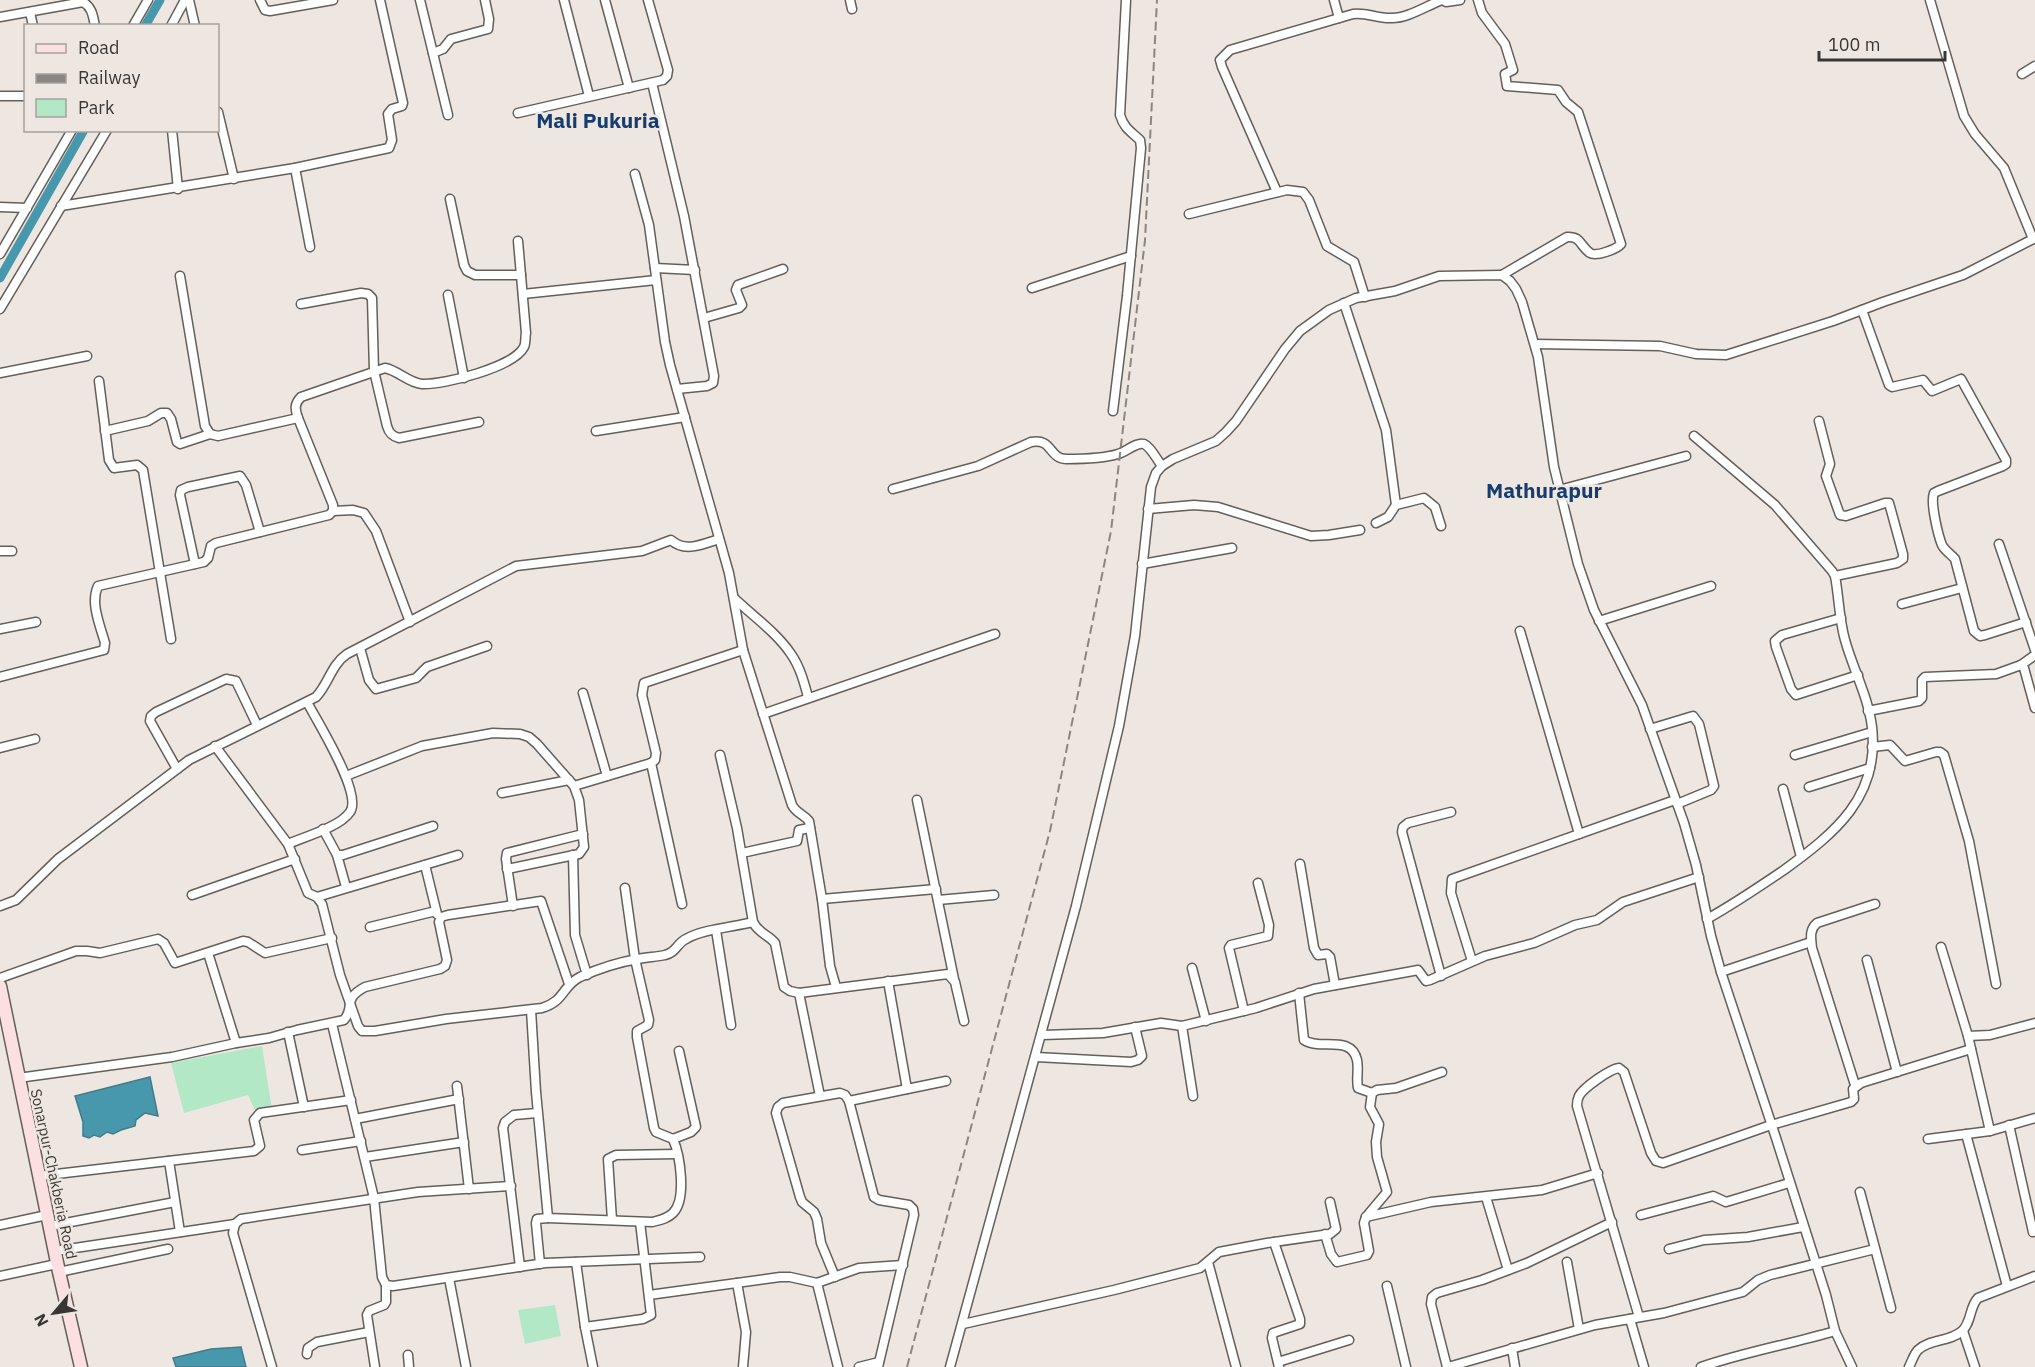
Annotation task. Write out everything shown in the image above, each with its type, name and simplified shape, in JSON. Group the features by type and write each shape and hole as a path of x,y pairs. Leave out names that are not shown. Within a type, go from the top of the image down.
{"main road":[{"name":"Sonarpur-Chakberia Road","path":"0,986 48,1221 81,1367"}],"street":[{"path":"134,24 148,0"},
{"path":"172,24 187,0"},
{"path":"187,0 194,24"},
{"path":"260,0 265,10 270,11 333,0"},
{"path":"61,206 178,189 386,149 392,145 388,114 392,109 402,106 403,103 380,0"},
{"path":"420,0 448,115"},
{"path":"433,53 443,49 451,39 488,29 489,19 485,0"},
{"path":"564,0 589,96"},
{"path":"605,0 629,88"},
{"path":"518,113 663,80 668,70 648,0"},
{"path":"1113,411 1141,148 1140,140 1128,132 1120,115 1126,0"},
{"path":"1334,0 1339,18"},
{"path":"1277,192 1220,60 1230,50 1339,18 1361,13 1382,18 1399,18 1442,0 1446,2 1460,0"},
{"path":"950,1367 1002,1172 1036,1058 1097,825 1129,681 1148,510 1151,487 1156,473 1173,459 1216,441 1226,432 1252,398 1274,363 1300,331 1329,310 1344,303 1448,275 1502,275 1567,237 1580,240 1590,253 1594,254 1614,249 1621,244 1578,112 1566,102 1558,90 1507,86 1505,74 1513,70 1505,44 1482,13 1478,0"},
{"path":"1535,344 1660,345 1696,354 1726,355 1833,321 1962,275 2034,239 2004,168 1975,134 1964,116 1930,0"},
{"path":"0,17 70,2 83,2 88,4 94,24"},
{"path":"30,12 33,24"},
{"path":"2022,74 2035,66"},
{"path":"652,83 684,216 714,376 713,383 707,386 677,388"},
{"path":"0,96 24,96"},
{"path":"219,116 234,178"},
{"path":"0,254 71,132"},
{"path":"0,309 106,132"},
{"path":"172,132 178,189"},
{"path":"295,168 310,247"},
{"path":"635,174 649,225 665,342 735,598 743,650 792,805 795,812 805,816 810,828 830,966 836,987"},
{"path":"1189,214 1277,192 1297,190 1306,195 1327,246 1354,262 1365,297"},
{"path":"450,199 467,271 475,275 521,275"},
{"path":"0,207 27,208"},
{"path":"333,511 333,505 298,418 296,402 301,397 385,368 394,370 407,380 434,384 464,378 518,354 525,346 526,333 518,241"},
{"path":"1032,288 1131,256"},
{"path":"655,268 695,270"},
{"path":"704,318 740,308 742,304 736,290 738,285 783,269"},
{"path":"1502,275 1516,289 1535,344 1558,490 1578,564 1594,610 1635,691 1676,802 1699,877 1721,972 1790,1183 1835,1331 1852,1367"},
{"path":"180,276 205,426 210,434"},
{"path":"522,294 656,280"},
{"path":"301,304 361,292 372,298 374,371 389,433 393,436 399,438 479,422"},
{"path":"448,295 464,378"},
{"path":"1344,303 1386,430 1396,505 1388,517 1376,524"},
{"path":"1862,310 1889,385 1892,387 1923,380 1932,390 1961,379 2007,460 2003,466 1938,491 1932,497 1940,539 1946,551 1954,559 1976,634 1984,635 2026,622"},
{"path":"0,373 87,356"},
{"path":"99,381 112,466 114,468 137,465 143,470 171,639"},
{"path":"105,431 148,421 161,413 167,413 171,419 177,442 180,444 210,434 218,436 298,418"},
{"path":"596,431 685,417"},
{"path":"1819,422 1830,464 1826,476 1840,515 1846,516 1889,503 1904,559 1897,563 1835,576"},
{"path":"1694,436 1775,505 1835,576 1845,638 1858,675 1872,732 1870,768 1861,796 1828,837 1739,902 1707,919"},
{"path":"893,489 978,466 1031,442 1039,441 1044,442 1054,454 1066,459 1113,455 1137,444 1143,444 1148,447 1162,466"},
{"path":"1558,490 1686,456"},
{"path":"195,564 180,495 182,490 188,487 240,476 246,485 260,532"},
{"path":"1396,505 1424,498 1435,507 1441,526"},
{"path":"1148,510 1194,505 1218,507 1311,536 1360,530"},
{"path":"0,677 104,650 105,643 94,601 94,593 98,586 204,562 208,558 211,546 216,543 329,515 333,511 353,510 364,513 376,531 410,622"},
{"path":"0,906 16,900 58,860 177,769 214,746 307,702 322,690 339,660 516,567 642,551 671,540 678,546 696,547 719,540"},
{"path":"1999,544 2035,650"},
{"path":"1143,564 1232,548"},
{"path":"0,550 12,550"},
{"path":"1599,621 1711,586"},
{"path":"1902,604 1962,588"},
{"path":"735,598 791,654 798,666 808,697"},
{"path":"1841,618 1782,635 1775,641 1776,647 1791,689 1796,695 1858,675"},
{"path":"0,630 36,622"},
{"path":"1520,631 1579,834"},
{"path":"763,714 995,634"},
{"path":"360,648 369,680 376,689 416,678 427,667 486,646"},
{"path":"501,793 607,776 651,763 655,760 656,753 642,695 644,683 743,650"},
{"path":"1868,711 1919,700 1922,698 1922,680 1925,677 1996,674 2021,665 2035,655"},
{"path":"2021,665 2024,668 2035,708"},
{"path":"177,769 150,721 151,716 156,712 231,679 236,681 240,688 257,725"},
{"path":"583,693 607,776"},
{"path":"288,844 343,819 353,805 346,776 307,702"},
{"path":"1472,961 1451,893 1452,879 1457,875 1711,790 1714,786 1699,724 1693,716 1650,729"},
{"path":"346,776 422,746 493,733 508,732 529,737 571,783 579,800 584,847 582,851 573,855 507,869"},
{"path":"1795,755 1872,732"},
{"path":"0,748 35,739"},
{"path":"1872,747 1890,745 1905,761 1936,752 1944,755 1969,841 1996,984"},
{"path":"214,746 288,844 308,893 317,897 324,910 340,975 358,1026 362,1031 531,1010 552,1005 560,999 569,984 587,975 635,959 667,955 673,953 687,938 753,922"},
{"path":"720,755 742,853 753,922 761,933 775,943 784,987 790,992 799,993 941,974 951,976 955,982"},
{"path":"651,763 682,904"},
{"path":"1809,787 1870,768"},
{"path":"1783,789 1801,857"},
{"path":"917,800 964,1021"},
{"path":"1441,976 1402,832 1403,827 1408,823 1451,812"},
{"path":"337,855 433,826"},
{"path":"742,853 797,841 799,830 810,828"},
{"path":"323,829 337,855 345,887"},
{"path":"513,906 507,853 583,834"},
{"path":"317,897 458,855"},
{"path":"573,855 575,935 587,975"},
{"path":"192,895 295,859"},
{"path":"1300,864 1314,948 1318,955 1327,954 1330,957 1335,985"},
{"path":"18,1078 172,1057 269,1038 344,1020 348,1015 349,1001 354,993 364,987 445,966 447,960 425,865"},
{"path":"1042,1035 1102,1033 1161,1023 1182,1026 1244,1011 1299,993 1413,971 1420,972 1426,981 1472,961 1534,943 1575,925 1597,920 1623,902 1699,877"},
{"path":"1244,1011 1229,948 1231,945 1268,936 1269,925 1258,883"},
{"path":"625,888 635,959 649,1020 648,1025 638,1031 637,1037 654,1128 656,1132 673,1139 691,1132 696,1127 679,1051"},
{"path":"822,899 936,889"},
{"path":"938,900 994,895"},
{"path":"439,922 441,917 448,915 541,901 569,984"},
{"path":"1856,1085 1810,934 1817,923 1875,904"},
{"path":"370,927 436,911"},
{"path":"716,930 731,1025"},
{"path":"0,978 76,951 100,953 158,939 164,943 175,963 243,941 265,953 332,938"},
{"path":"1721,972 1811,942"},
{"path":"1941,947 1968,1036 1990,1131"},
{"path":"208,952 236,1043"},
{"path":"1867,960 1897,1072"},
{"path":"1192,968 1206,1021"},
{"path":"888,981 907,1089"},
{"path":"799,993 820,1096"},
{"path":"1299,993 1304,1040 1310,1043 1342,1045 1352,1050 1358,1062 1358,1088 1371,1093 1396,1088 1442,1072"},
{"path":"531,1010 537,1113 548,1218"},
{"path":"1968,1036 1990,1035 2035,1023"},
{"path":"332,1024 374,1198 382,1277 386,1285 386,1302 369,1311 367,1315 375,1367"},
{"path":"1182,1026 1192,1096"},
{"path":"1036,1058 1131,1062 1138,1060 1142,1056 1135,1028"},
{"path":"288,1032 304,1107"},
{"path":"1644,1367 1612,1222 1577,1106 1577,1099 1585,1090 1613,1069 1619,1068 1624,1072 1651,1153 1656,1161 1663,1163 1771,1125 1851,1101 1854,1099 1853,1089 1856,1085 1971,1049"},
{"path":"849,1101 946,1081"},
{"path":"457,1086 469,1189"},
{"path":"835,1277 821,1243 814,1212 802,1202 800,1197 776,1113 778,1107 783,1103 840,1093 845,1095 849,1101 874,1197 879,1200 909,1205 914,1215 878,1365 859,1367"},
{"path":"1325,1234 1331,1254 1337,1262 1363,1257 1369,1251 1364,1223 1366,1217 1387,1192 1377,1157 1376,1142 1379,1124 1370,1107 1371,1093"},
{"path":"39,1176 254,1151 260,1146 254,1126 255,1116 261,1113 351,1100"},
{"path":"355,1119 459,1100"},
{"path":"520,1267 503,1128 505,1122 514,1115 537,1113"},
{"path":"1928,1139 1990,1131 2035,1120"},
{"path":"2009,1125 2034,1232"},
{"path":"1966,1134 2007,1286"},
{"path":"540,1264 537,1219 652,1222 666,1218 675,1211 680,1200 681,1188 673,1139"},
{"path":"302,1150 361,1141"},
{"path":"365,1157 464,1142"},
{"path":"612,1220 609,1159 616,1155 677,1154"},
{"path":"169,1161 180,1232"},
{"path":"1366,1217 1431,1202 1542,1190 1598,1173"},
{"path":"1641,1215 1713,1196 1726,1202 1790,1183"},
{"path":"55,1251 235,1224 241,1219 374,1198 418,1192 510,1186"},
{"path":"1860,1192 1892,1308"},
{"path":"1486,1197 1508,1270"},
{"path":"0,1225 48,1221 175,1202"},
{"path":"963,1324 1200,1268 1219,1252 1330,1234 1336,1229 1330,1202"},
{"path":"585,1327 648,1317 651,1311 640,1222"},
{"path":"1612,1222 1508,1270 1437,1293 1432,1297 1431,1304 1448,1367 1580,1329 1664,1313 1743,1292 1758,1280 1770,1275 1875,1249"},
{"path":"235,1224 233,1233 272,1367"},
{"path":"1669,1249 1704,1240 1748,1237 1803,1227"},
{"path":"1274,1242 1300,1319 1300,1324 1273,1333 1278,1364 1349,1340"},
{"path":"0,1276 168,1249"},
{"path":"386,1285 393,1286 540,1264 700,1257"},
{"path":"576,1262 593,1367"},
{"path":"1208,1262 1234,1366"},
{"path":"1568,1262 1580,1329"},
{"path":"649,1296 790,1277 816,1283 866,1267 903,1265"},
{"path":"1909,1367 1922,1347 1954,1336 1963,1330 1967,1325 1972,1304 1978,1298 2035,1276"},
{"path":"449,1278 466,1367"},
{"path":"737,1283 746,1332 743,1367"},
{"path":"816,1283 838,1367"},
{"path":"1387,1286 1406,1367"},
{"path":"1963,1330 1975,1367"},
{"path":"1701,1367 1716,1365 1835,1331"},
{"path":"307,1354 308,1348 317,1342 369,1332"},
{"path":"1512,1348 1515,1367"},
{"path":"408,1355 409,1367"}],"green space":[{"path":"262,1046 273,1116 259,1119 248,1095 184,1113 171,1063"},
{"path":"555,1305 561,1336 525,1344 518,1310"}],"water":[{"path":"150,1077 158,1116 145,1113 136,1120 135,1126 113,1134 107,1132 100,1137 83,1136 83,1122 75,1096"},
{"path":"241,1347 246,1367 176,1367 173,1358 211,1349"}],"waterway":[{"path":"146,24 160,0"},
{"path":"0,278 83,132"}],"railway":[{"path":"907,1367 1050,831 1111,531 1145,240 1157,0"}],"district":[{"name":"Mali Pukuria","path":"598,120"},
{"name":"Mathurapur","path":"1544,490"}]}
